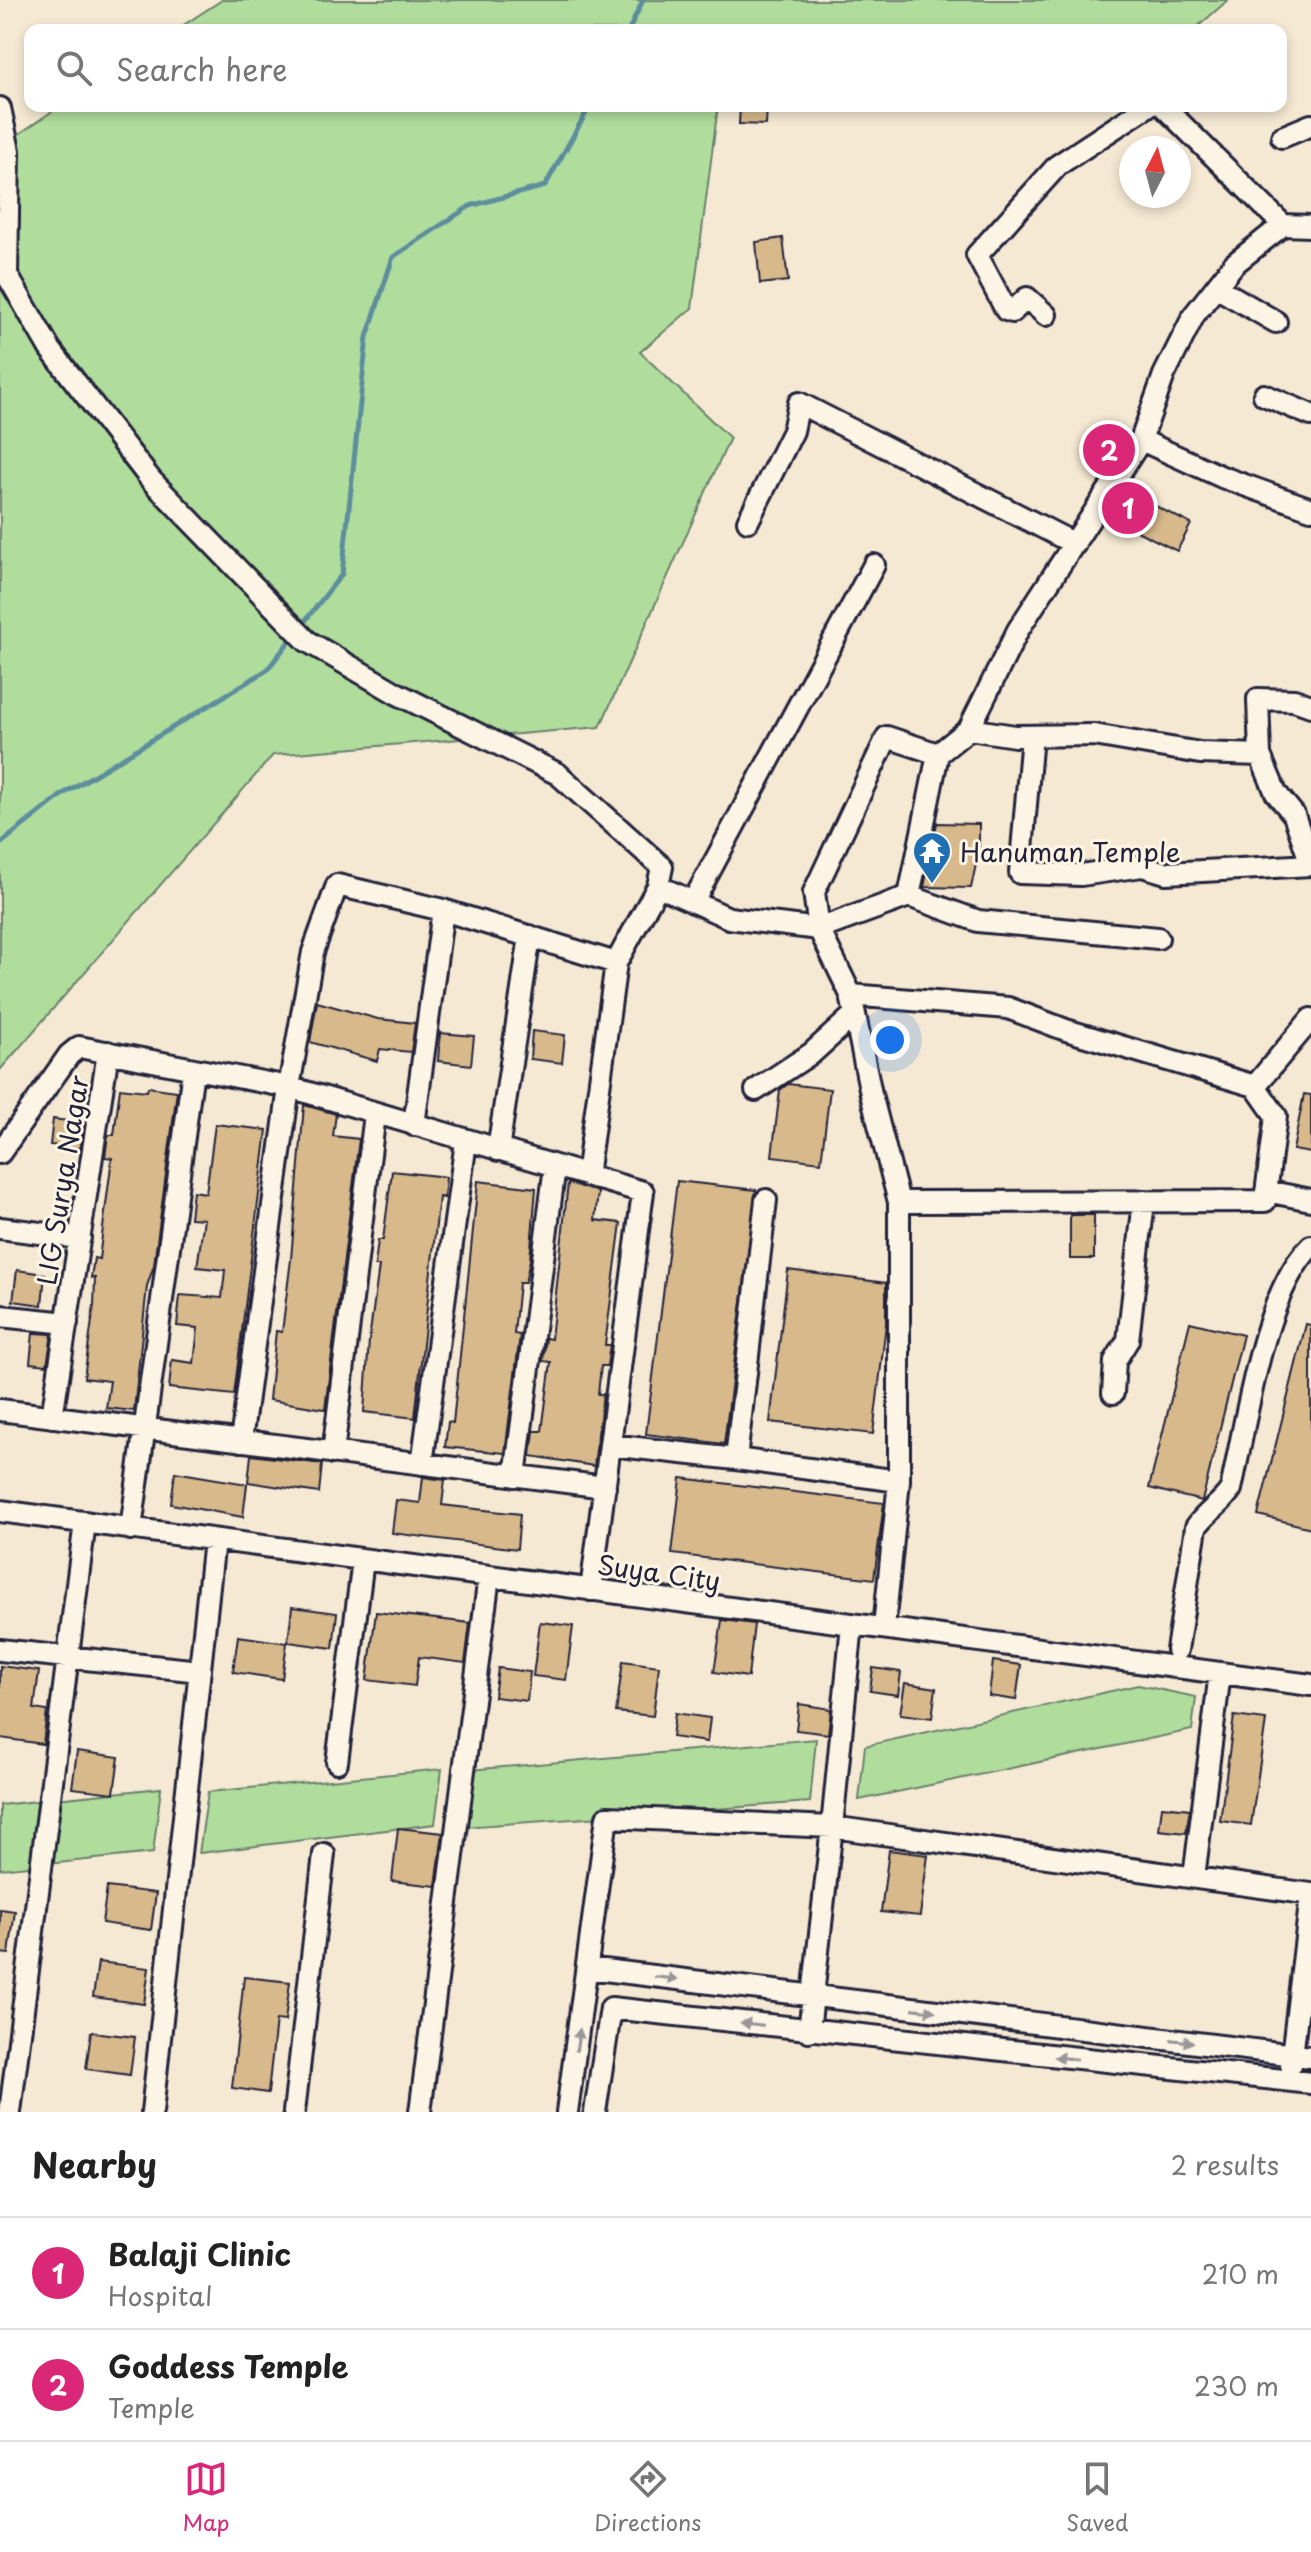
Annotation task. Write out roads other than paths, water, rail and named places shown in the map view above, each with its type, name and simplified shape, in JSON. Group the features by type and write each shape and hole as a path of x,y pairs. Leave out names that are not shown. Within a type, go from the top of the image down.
{"street":[{"path":"0,108 9,151 7,275 50,349 151,480 307,641 396,693 558,774 662,867 658,886 616,963 587,1176"},
{"path":"1046,315 1027,298 1012,312 1006,310 977,255 1058,165 1153,112"},
{"path":"1167,112 1283,225"},
{"path":"1282,137 1311,125"},
{"path":"909,896 938,754 969,729 1018,630 1141,440 1164,375 1194,315 1234,264 1283,225 1311,226"},
{"path":"1216,287 1276,322"},
{"path":"1264,395 1311,415"},
{"path":"748,521 793,431 799,403 1075,544"},
{"path":"1141,440 1222,477 1311,509"},
{"path":"693,902 874,565"},
{"path":"1032,736 1020,873 1081,875 1142,866 1166,873 1311,865 1302,817 1276,793 1260,755 1258,699 1294,700 1311,706"},
{"path":"969,729 1032,736 1094,735 1200,753 1260,755"},
{"path":"884,1627 899,1481 899,1202 853,1004 819,929 814,892 887,737 938,754"},
{"path":"241,1441 289,1087 313,952 337,885 443,910 616,963"},
{"path":"658,886 729,918 819,929 909,896 978,921 1158,938"},
{"path":"414,1125 443,910"},
{"path":"498,1150 530,936"},
{"path":"853,1004 1008,1008 1066,1030 1255,1086 1276,1116 1265,1201 899,1202"},
{"path":"756,1090 812,1053 853,1004"},
{"path":"1255,1086 1311,1019"},
{"path":"0,1153 69,1055 79,1047 108,1052"},
{"name":"LIG Surya Nagar","path":"52,1417 108,1052 289,1087 643,1192 591,1590"},
{"path":"131,1529 193,1070"},
{"path":"333,1453 375,1114"},
{"path":"422,1464 466,1141"},
{"path":"515,1476 555,1166"},
{"path":"1266,1191 1311,1200"},
{"path":"736,1459 766,1200"},
{"path":"1113,1393 1115,1361 1128,1340 1144,1201"},
{"path":"0,1228 80,1238"},
{"path":"1177,1650 1196,1527 1204,1514 1225,1499 1231,1489 1268,1326 1284,1288 1311,1246"},
{"path":"0,1316 67,1323"},
{"path":"0,1410 605,1487"},
{"path":"610,1445 899,1481"},
{"name":"Suya City","path":"0,1511 1311,1685"},
{"path":"10,2112 85,1522"},
{"path":"152,2112 214,1540"},
{"path":"337,1762 363,1560"},
{"path":"420,2112 489,1576"},
{"path":"809,2031 852,1624"},
{"path":"0,1650 200,1671"},
{"path":"1194,1877 1220,1673"},
{"path":"567,2112 607,1817 832,1827 1311,1894 1302,2056 1288,2081"},
{"path":"294,2112 324,1854"},
{"path":"588,1968 1302,2056"},
{"path":"595,2112 611,2008 1311,2083"}],"waterway":[{"path":"632,24 643,0"},
{"path":"301,626 342,574 367,337 393,257 470,206 545,186 587,112"},
{"path":"0,844 63,794 267,670 295,634"}],"place":[{"name":"Goddess Temple","path":"1109,450"},
{"name":"Balaji Clinic","path":"1128,508"},
{"name":"Hanuman Temple","path":"932,885"}]}
